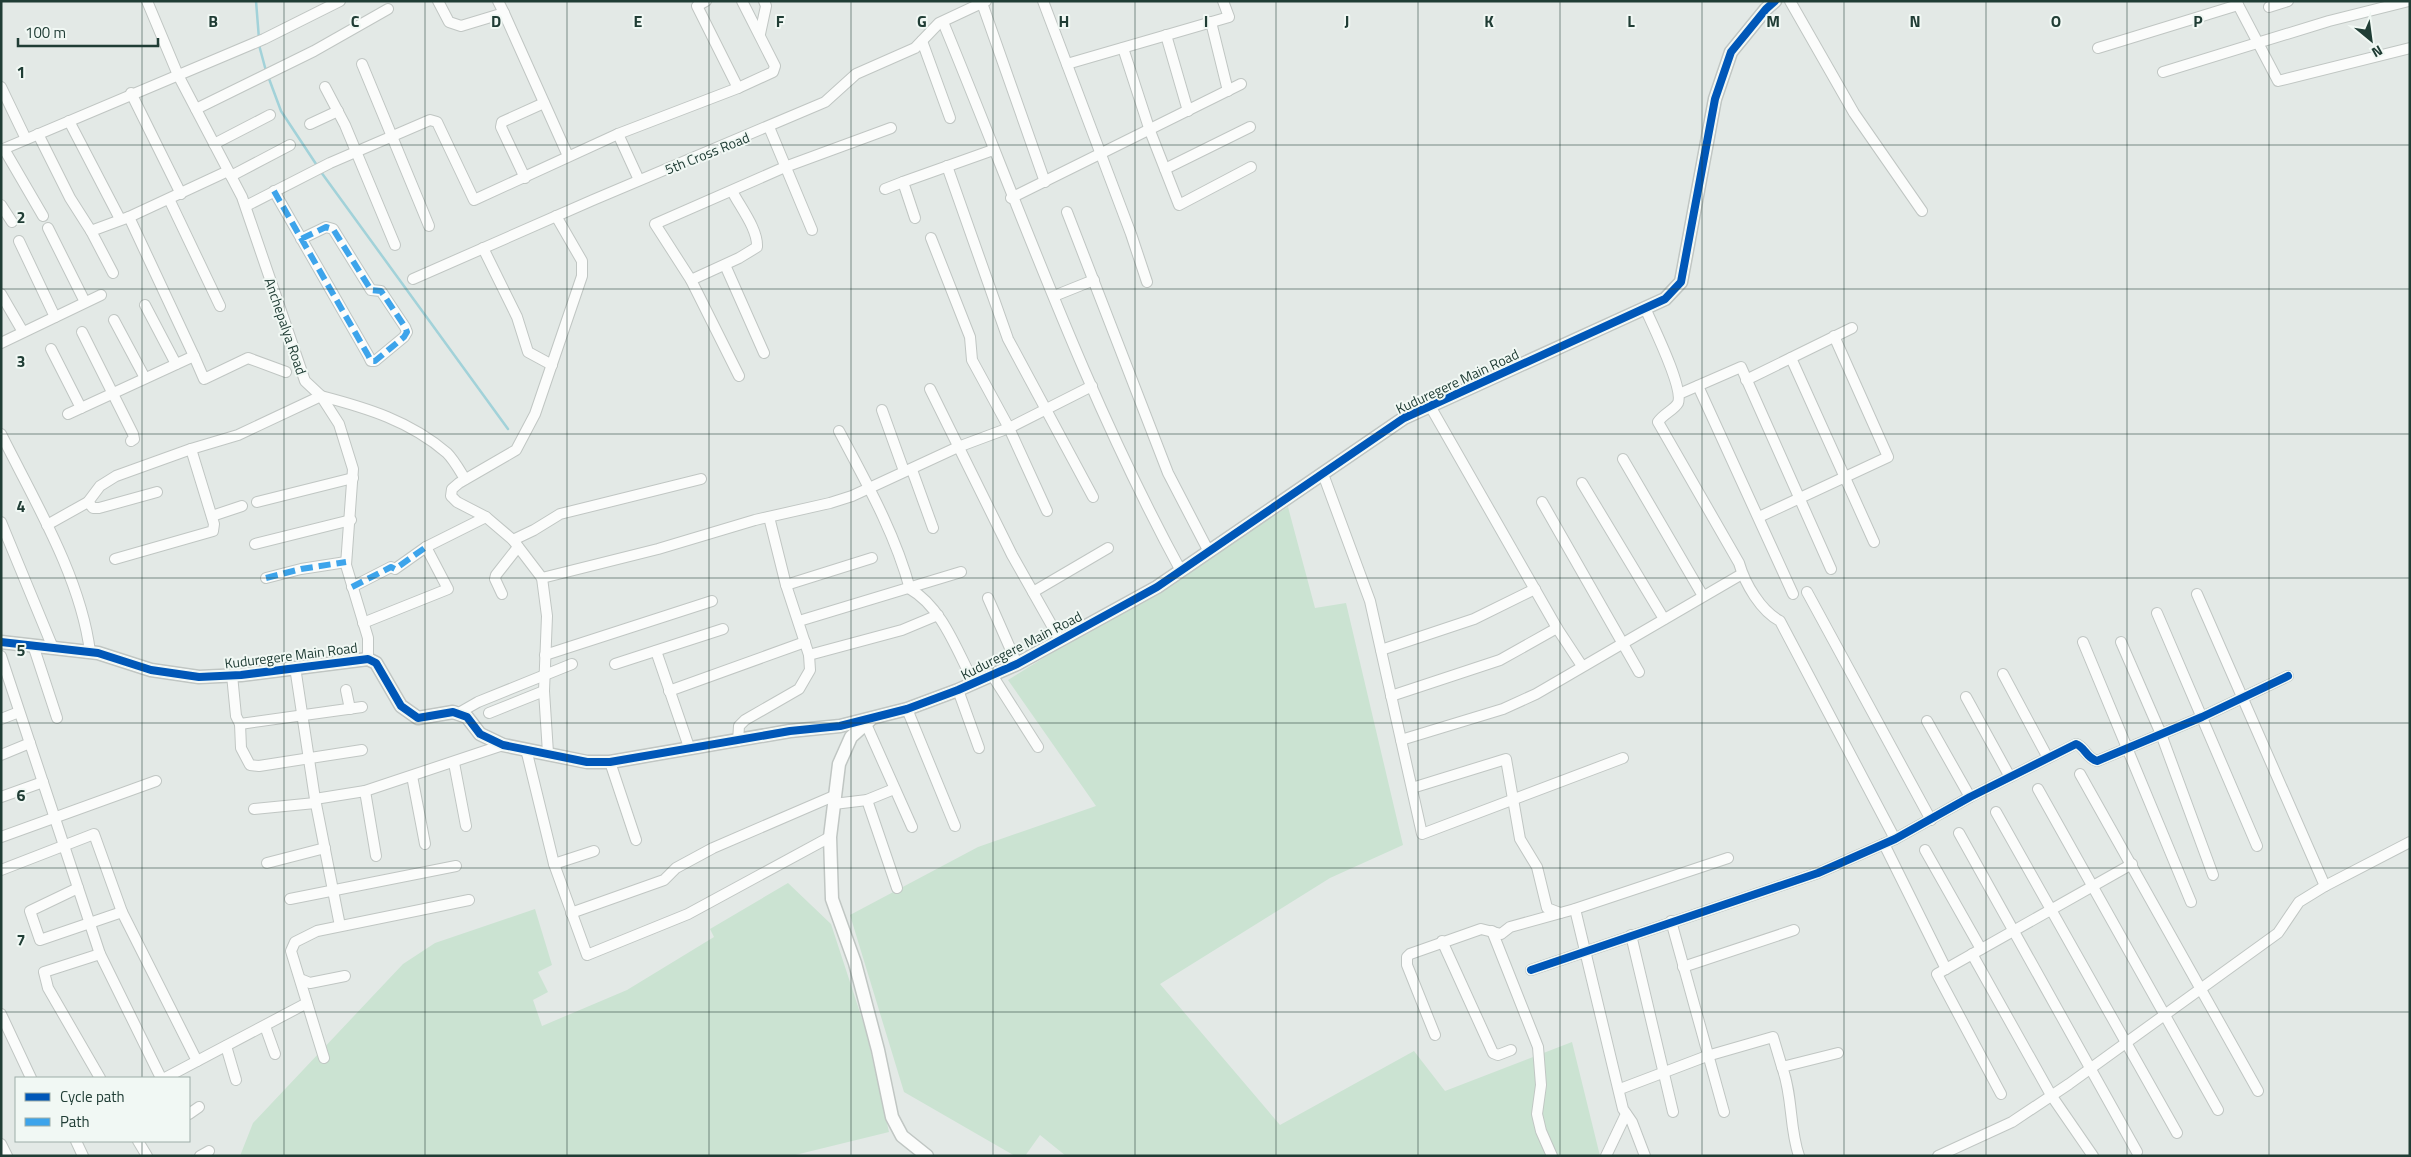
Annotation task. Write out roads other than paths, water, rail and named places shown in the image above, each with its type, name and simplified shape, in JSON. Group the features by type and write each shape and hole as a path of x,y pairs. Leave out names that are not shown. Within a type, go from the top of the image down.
{"street":[{"name":"Anchepalya Road","path":"147,1 178,75 246,206 305,382 321,396 339,424 353,469 351,520 346,562 368,638 368,659"},
{"path":"43,216 3,149 131,93 264,39 340,1"},
{"path":"438,1 449,22 461,26 504,13"},
{"path":"498,1 568,156"},
{"path":"706,1 697,6 738,88"},
{"path":"246,206 355,151 430,120 437,122 474,200 618,134 738,88 773,72 774,62 742,1"},
{"path":"760,34 766,6 764,1"},
{"path":"1043,1 1147,282"},
{"path":"1067,64 1229,17 1223,1"},
{"name":"Kuduregere Main Road","path":"1,642 90,652 151,670 199,677 232,675 368,659 376,663 401,706 418,718 453,712 467,716 480,734 503,745 587,762 610,762 790,731 840,726 869,721 908,709 958,690 1017,664 1157,587 1404,418 1665,299 1681,282 1715,99 1731,52 1766,9 1775,1"},
{"path":"1790,1 1854,113 1922,211"},
{"path":"2269,6 2288,1"},
{"path":"2163,72 2329,21 2409,1"},
{"path":"984,2 1045,182"},
{"name":"5th Cross Road","path":"413,279 639,180 825,102 856,74 915,48 943,22 984,2"},
{"path":"2098,48 2237,3 2278,81 2410,48"},
{"path":"196,109 314,51 388,9"},
{"path":"943,22 1012,198 1092,386 1141,498 1181,571"},
{"path":"1211,22 1228,91"},
{"path":"1166,35 1188,111"},
{"path":"922,41 950,118"},
{"path":"1123,48 1150,131 1179,205 1251,167"},
{"path":"362,64 429,226"},
{"path":"1012,198 1150,131 1241,84"},
{"path":"325,86 338,111 395,244"},
{"path":"1,87 26,139"},
{"path":"131,93 181,194"},
{"path":"525,178 500,127 502,122 544,103"},
{"path":"310,124 338,111"},
{"path":"214,144 270,115"},
{"path":"69,121 125,218 204,379 248,358 286,372"},
{"path":"769,127 812,230"},
{"path":"1165,169 1250,127"},
{"path":"739,376 691,280 655,224 786,167 890,128"},
{"path":"38,134 70,198 91,231 113,274"},
{"path":"618,134 639,180"},
{"path":"91,231 230,174 290,145"},
{"path":"885,189 993,150"},
{"path":"947,166 1008,339 1093,497"},
{"path":"903,182 916,218"},
{"path":"274,191 368,356 371,361 376,361 404,336 407,332 405,326 381,291 371,290 333,229 326,227 302,239"},
{"path":"691,280 725,265 757,247 758,240 732,191"},
{"path":"169,199 220,306"},
{"path":"1,205 12,222"},
{"path":"1067,212 1168,473 1209,552"},
{"path":"548,753 544,692 546,616 542,578 515,543 486,517 456,502 451,496 452,489 465,479 516,450 535,414 582,276 582,261 556,216"},
{"path":"48,228 85,302"},
{"path":"931,238 970,337 972,360 1009,428 1047,511"},
{"path":"19,242 55,317"},
{"path":"483,248 517,317 528,352 552,365"},
{"path":"725,265 764,353"},
{"path":"1054,296 1094,280"},
{"path":"1,294 22,332"},
{"path":"1,343 101,295"},
{"path":"145,305 176,364"},
{"path":"1645,308 1671,367 1679,394 1677,404 1662,416 1658,422 1739,563 1742,574 1769,615 1780,621 1896,839"},
{"path":"114,320 145,378"},
{"path":"1746,380 1852,328"},
{"path":"82,332 134,436 134,439 131,441"},
{"path":"1759,516 1888,457 1834,336"},
{"path":"51,349 81,408"},
{"path":"68,414 194,356"},
{"path":"1791,358 1874,542"},
{"path":"1679,394 1741,367 1831,569"},
{"path":"542,578 658,549 732,526 830,503 870,489 958,447 1009,428 1092,386"},
{"path":"1698,386 1793,594"},
{"path":"930,389 1033,592 1060,640"},
{"path":"47,525 88,502 100,486 116,476 191,449 238,435 321,396 380,412 421,434 449,454 465,479"},
{"path":"1430,406 1557,628 1582,666"},
{"path":"882,410 933,528"},
{"path":"839,431 870,489 901,555 910,589 921,595 938,615 974,683"},
{"path":"1,434 47,525 86,624 90,652"},
{"path":"115,559 210,533 215,527 191,449"},
{"path":"1623,459 1703,596"},
{"path":"1323,474 1370,601 1422,834 1623,758"},
{"path":"257,502 353,478"},
{"path":"502,594 495,578 515,543 560,514 700,479"},
{"path":"1582,484 1664,619"},
{"path":"88,502 93,508 99,508 157,492"},
{"path":"1542,502 1639,672"},
{"path":"212,516 242,506"},
{"path":"352,588 391,566 395,569 426,547 486,517"},
{"path":"738,740 739,726 745,720 798,688 810,670 809,656 786,585 769,517"},
{"path":"255,544 351,520"},
{"path":"1,522 53,648"},
{"path":"363,623 448,589 426,547"},
{"path":"1033,592 1108,548"},
{"path":"786,585 872,558"},
{"path":"266,578 301,568 346,562"},
{"path":"799,621 910,589 961,572"},
{"path":"1402,740 1503,709 1536,694 1742,574"},
{"path":"1381,650 1474,619 1535,589"},
{"path":"1806,592 1931,820"},
{"path":"2197,594 2324,886"},
{"path":"988,598 1017,664"},
{"path":"545,655 712,602"},
{"path":"2157,613 2257,846"},
{"path":"809,656 902,630 938,615"},
{"path":"1392,696 1500,660 1557,628"},
{"path":"615,664 723,629"},
{"path":"669,691 805,642"},
{"path":"2083,642 2191,902"},
{"path":"2120,642 2161,734 2213,875"},
{"path":"32,645 57,718"},
{"path":"656,652 690,747"},
{"path":"1,656 5,682 19,712 30,743 100,954 162,1077"},
{"path":"457,714 478,702 572,664"},
{"path":"295,667 315,801 340,926"},
{"path":"2003,674 2048,758"},
{"path":"232,675 236,716 240,724 241,748 250,765 362,750"},
{"path":"992,675 1038,747"},
{"path":"1531,970 1671,921 1818,873 1896,839 1970,797 2076,744 2081,746 2090,758 2097,761 2202,717 2288,676"},
{"path":"346,690 350,708"},
{"path":"958,690 979,748"},
{"path":"489,713 544,692"},
{"path":"1966,697 2010,777"},
{"path":"240,724 362,707"},
{"path":"908,709 955,826"},
{"path":"1,719 19,712"},
{"path":"912,827 894,789 869,721 851,737 839,764 830,837 832,899 855,963 878,1050 892,1117 902,1136 927,1156"},
{"path":"1927,721 1970,797"},
{"path":"1,755 30,743"},
{"path":"254,809 365,792 503,745"},
{"path":"526,750 554,864 587,955 688,914 830,837"},
{"path":"1412,788 1506,759 1520,839 1537,867 1548,908 1560,913"},
{"path":"610,762 636,840"},
{"path":"454,763 466,826"},
{"path":"2080,774 2202,988 2258,1091"},
{"path":"412,776 425,844"},
{"path":"1,837 156,781"},
{"path":"1,797 43,782"},
{"path":"571,913 664,880 676,868 713,848 835,799 867,800 894,789"},
{"path":"2038,789 2218,1110"},
{"path":"365,792 376,856"},
{"path":"867,800 897,888"},
{"path":"1996,812 2177,1133"},
{"path":"1958,833 2137,1152"},
{"path":"1,870 94,834 122,912 197,1061"},
{"path":"1938,1156 2012,1122 2090,1069 2278,933 2299,902 2324,886 2410,842"},
{"path":"1884,844 1946,968"},
{"path":"267,863 325,848"},
{"path":"1925,850 2051,1096 2093,1156"},
{"path":"554,864 594,851"},
{"path":"1435,1035 1406,960 1410,954 1481,928 1501,934 1510,927 1560,913 1728,858"},
{"path":"2001,1094 1937,974 2132,864"},
{"path":"290,899 456,866"},
{"path":"78,888 30,911 40,940 122,912"},
{"path":"324,1058 291,951 295,942 317,930 469,900"},
{"path":"1575,908 1587,950 1626,1114 1632,1122 1645,1156"},
{"path":"1671,921 1724,1112"},
{"path":"1684,968 1794,930"},
{"path":"1492,931 1538,1047 1541,1085 1537,1114 1541,1131 1552,1156"},
{"path":"1631,935 1674,1112"},
{"path":"1442,941 1493,1053 1498,1055 1511,1050"},
{"path":"99,1077 48,988 44,972 100,954"},
{"path":"300,979 310,983 345,976"},
{"path":"165,1077 307,1003"},
{"path":"1,1014 31,1077"},
{"path":"265,1026 275,1054"},
{"path":"1620,1089 1707,1056 1772,1037 1787,1080 1792,1129 1799,1156"},
{"path":"226,1046 236,1080"},
{"path":"1782,1067 1838,1053"},
{"path":"190,1113 199,1108"},
{"path":"1606,1156 1626,1114"},
{"path":"76,1142 83,1156"},
{"path":"140,1142 148,1156"},
{"path":"1,1144 7,1156"}],"waterway":[{"path":"256,1 259,39"},
{"path":"259,45 266,71"},
{"path":"268,76 281,111 318,167"},
{"path":"321,172 508,429"}]}
